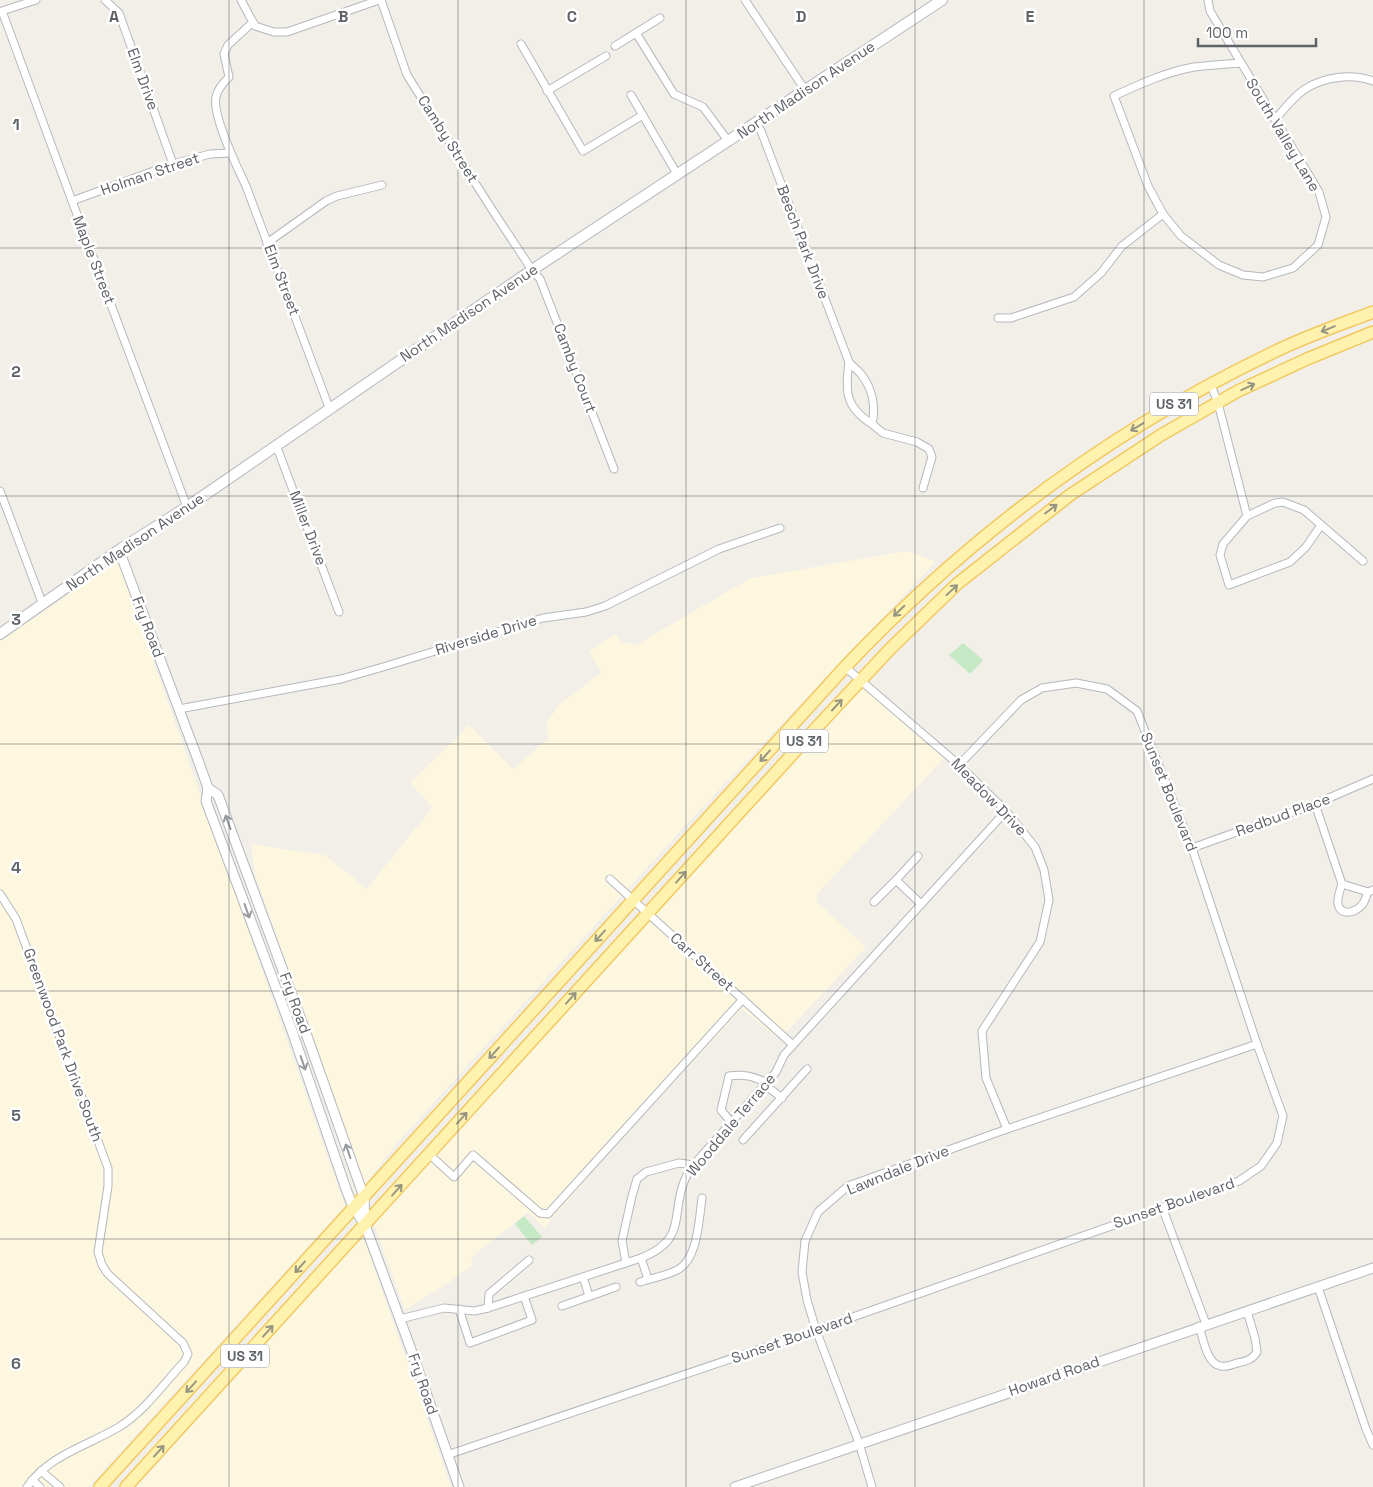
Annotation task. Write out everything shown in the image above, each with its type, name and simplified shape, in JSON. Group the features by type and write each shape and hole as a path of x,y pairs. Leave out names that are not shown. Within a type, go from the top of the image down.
{"main road":[{"name":"North Madison Avenue","path":"0,634 119,550 187,507 532,270 942,0"},
{"name":"US 31","path":"100,1487 845,667 880,630 948,566 994,528 1084,460 1170,406 1271,353 1373,312"},
{"name":"US 31","path":"126,1487 890,648 968,576 1012,539 1070,495 1124,459 1191,417 1238,391 1307,359 1373,332"}],"street":[{"name":"Maple Street","path":"36,0 2,11 187,507"},
{"name":"Elm Drive","path":"105,0 119,13 173,164"},
{"path":"241,0 254,24 274,32 288,32 380,0"},
{"name":"Camby Street","path":"380,0 407,75 532,270"},
{"path":"745,0 806,90"},
{"name":"South Valley Lane","path":"1163,214 1181,236 1219,266 1243,276 1263,277 1293,268 1318,245 1326,217 1319,192 1240,63 1210,11 1208,0"},
{"path":"615,46 660,18"},
{"name":"Elm Street","path":"254,24 228,45 224,54 228,77 216,96 216,106 229,153 246,186 330,410"},
{"path":"636,33 674,94 703,107 729,142"},
{"path":"521,44 582,151 643,115"},
{"path":"547,91 606,56"},
{"path":"998,318 1012,318 1074,297 1101,273 1122,246 1163,214 1148,186 1114,96 1166,74 1193,68 1240,63"},
{"path":"1275,120 1292,100 1305,89 1320,82 1352,76 1373,81"},
{"path":"631,95 677,174"},
{"name":"Beech Park Drive","path":"756,123 761,131 849,362 860,372 869,386 874,402 872,424"},
{"name":"Holman Street","path":"72,201 173,164 210,154 229,153"},
{"path":"267,243 326,201 337,196 382,185"},
{"name":"Camby Court","path":"532,270 540,279 614,469"},
{"name":"Beech Park Drive","path":"849,362 846,383 849,402 883,432 917,442 929,449 932,457 923,488"},
{"path":"1211,385 1218,403 1247,516"},
{"name":"Miller Drive","path":"276,445 339,612"},
{"path":"0,490 43,605"},
{"path":"1321,525 1306,547 1290,562 1229,585 1220,549 1247,516 1282,502 1304,510 1363,561"},
{"name":"Riverside Drive","path":"180,710 341,679 543,618 594,610 720,549 780,528"},
{"name":"Fry Road","path":"119,550 208,788 206,800 291,1028 353,1207 365,1225 459,1487"},
{"name":"Meadow Drive","path":"845,667 959,764 1006,811 1035,847 1044,870 1049,900 1040,942 982,1031 986,1078 1007,1128"},
{"name":"Sunset Boulevard","path":"447,1456 816,1330 1239,1181 1261,1166 1277,1143 1283,1116 1192,848 1137,711 1107,689 1076,683 1042,688 1021,700 959,764"},
{"name":"Redbud Place","path":"1192,848 1315,804 1373,779"},
{"name":"Fry Road","path":"208,788 218,795 305,1030 364,1197 365,1225"},
{"path":"1315,804 1342,884 1338,905 1341,910 1353,912 1363,905 1371,891 1342,884"},
{"name":"Wooddale Terrace","path":"400,1319 444,1308 474,1311 488,1308 655,1252 669,1239 676,1224 681,1193 686,1177 694,1165 776,1072 784,1055 1006,811"},
{"path":"874,902 918,856"},
{"name":"Carr Street","path":"610,879 793,1045"},
{"path":"896,880 921,904"},
{"name":"Greenwood Park Drive South","path":"0,894 16,919 102,1150 108,1176 98,1252 104,1268 119,1285 181,1340 188,1354 184,1362 135,1416 118,1427 70,1450 41,1471"},
{"path":"429,1154 454,1177 473,1155 540,1213 548,1214 743,999"},
{"name":"Lawndale Drive","path":"872,1487 859,1443 816,1330 807,1300 802,1272 805,1241 818,1212 848,1186 1007,1128 1257,1044"},
{"path":"743,1140 807,1069"},
{"path":"731,1122 721,1110 729,1076 744,1074 755,1076 782,1098"},
{"path":"626,1263 622,1241 637,1179 646,1172 679,1163 694,1165"},
{"path":"640,1282 677,1270 688,1262 693,1250 702,1198"},
{"path":"1162,1207 1203,1325 1210,1358 1214,1363 1223,1367 1248,1361 1257,1352 1247,1311"},
{"path":"641,1258 648,1279"},
{"path":"488,1308 489,1294 529,1260"},
{"name":"Howard Road","path":"735,1487 1373,1268"},
{"path":"583,1277 589,1296"},
{"path":"562,1306 616,1287"},
{"path":"1318,1287 1373,1445"},
{"path":"459,1309 470,1343 532,1320 524,1296"},
{"path":"27,1487 41,1471 60,1487"},
{"path":"32,1480 40,1487"}],"shaded area":[{"path":"908,551 935,562 681,830 396,1144 365,1185 256,877 251,844 324,855 354,878 366,890 432,808 410,783 469,725 513,769 548,739 547,723 559,705 602,672 589,652 615,634 622,642 636,645 751,578"},
{"path":"118,561 345,1206 88,1487 0,1487 0,641"},
{"path":"862,687 946,756 816,895 818,903 866,947 788,1030 776,1037 742,1009 623,1137 544,1228 528,1212 473,1256 471,1266 405,1310 374,1224"},
{"path":"363,1236 451,1487 136,1487"}],"green space":[{"path":"963,643 983,660 970,674 949,655"},
{"path":"524,1216 542,1237 532,1245 515,1224"}]}
